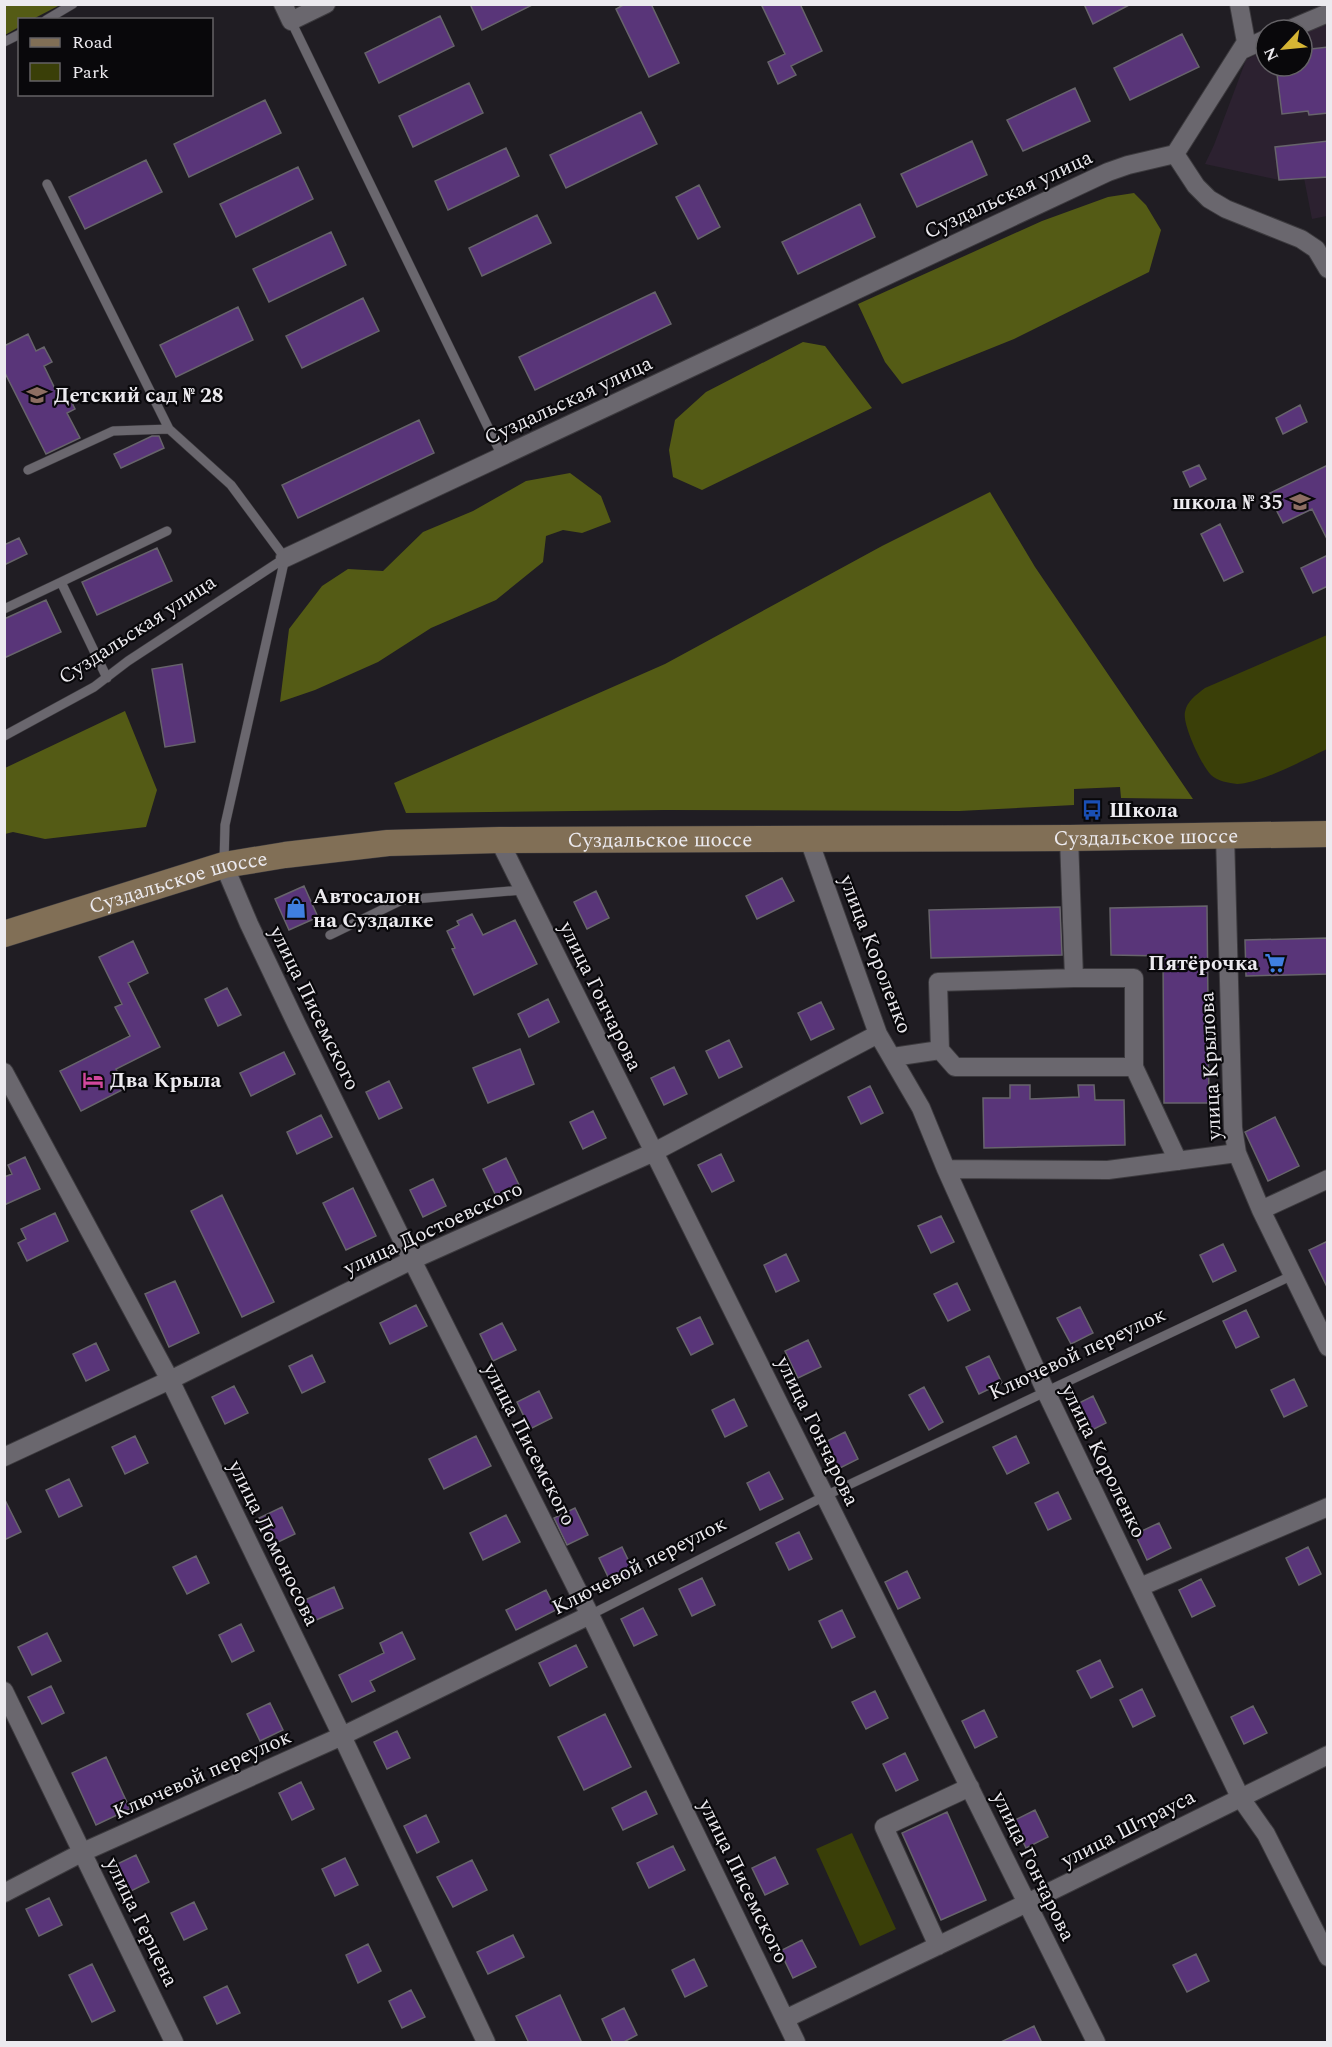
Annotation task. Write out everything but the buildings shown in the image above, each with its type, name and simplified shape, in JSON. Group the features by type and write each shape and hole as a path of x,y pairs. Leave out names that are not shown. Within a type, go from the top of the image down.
{"main road":[{"name":"Суздальское шоссе","path":"4,934 224,865 285,855 388,843 499,840 809,840 1328,834"}],"street":[{"path":"287,13 326,4"},
{"path":"1239,4 1246,42 1175,154 1196,186 1209,199 1227,209 1322,247 1328,269"},
{"path":"1314,19 1328,13"},
{"path":"1242,50 1254,44"},
{"name":"Суздальская улица","path":"285,558 1108,172 1175,154"},
{"name":"улица Крылова","path":"1224,836 1233,1128 1237,1153 1261,1210 1328,1347"},
{"path":"1069,838 1074,978"},
{"name":"улица Гончарова","path":"499,840 1096,2043"},
{"name":"улица Короленко","path":"809,840 878,1034 921,1108 1046,1392 1240,1797 1266,1834 1328,1958"},
{"name":"улица Писемского","path":"224,865 258,944 412,1260 591,1615 796,2043"},
{"path":"1134,1067 955,1067 940,1050 938,982 1134,978 1134,1067 1178,1161"},
{"name":"улица Достоевского","path":"4,1457 170,1380 412,1260 654,1152 878,1034"},
{"path":"893,1057 940,1050"},
{"name":"улица Ломоносова","path":"4,1072 170,1380 342,1736 486,2043"},
{"path":"946,1169 1108,1170 1237,1153"},
{"path":"1261,1210 1328,1179"},
{"path":"1140,1587 1328,1507"},
{"name":"Ключевой переулок","path":"4,1893 83,1852 342,1736 591,1615"},
{"name":"улица Герцена","path":"4,1691 174,2043"},
{"name":"улица Штрауса","path":"785,2019 1028,1903 1328,1755"},
{"path":"938,1946 884,1827 970,1787"}],"lane":[{"path":"49,18 73,4"},
{"path":"287,13 502,456"},
{"path":"4,42 18,35"},
{"path":"47,184 169,429 231,485 285,558 225,825 224,865"},
{"path":"28,470 113,431 169,429"},
{"path":"4,609 167,531"},
{"name":"Суздальская улица","path":"5,735 107,678 128,661 285,558"},
{"path":"61,582 107,678"},
{"path":"330,935 402,900 523,890"},
{"name":"Ключевой переулок","path":"591,1615 825,1496 1293,1275"}],"shaded area":[{"path":"1327,23 1327,216 1312,219 1304,178 1279,180 1205,164 1246,60 1254,56 1254,78 1314,78 1314,29"}],"green space":[{"path":"5,4 60,4 35,18 18,18 18,28 5,35"},
{"path":"1134,193 1146,205 1161,230 1149,272 1014,339 902,384 885,362 858,304 1042,221 1108,197"},
{"path":"803,342 825,346 872,408 702,490 673,477 669,450 675,420 706,392"},
{"path":"570,473 601,496 611,522 582,533 563,530 546,536 543,562 496,600 431,628 378,662 315,690 280,702 289,629 322,586 348,569 383,571 423,532 473,511 526,481"},
{"path":"990,492 1035,567 1193,799 1121,798 1120,787 1074,789 1074,805 959,811 665,810 406,813 394,783 665,664 882,546"},
{"path":"1327,635 1327,749 1282,770 1246,783 1230,783 1214,777 1198,754 1187,726 1185,712 1190,701 1205,688"},
{"path":"125,711 157,790 146,827 45,839 13,832 5,834 5,768"},
{"path":"852,1833 896,1929 860,1946 816,1849"}],"place":[{"name":"Детский сад № 28","path":"37,395"},
{"name":"школа № 35","path":"1300,502"},
{"name":"Школа","path":"1092,810"},
{"name":"Автосалон на Суздалке","path":"296,908"},
{"name":"Пятёрочка","path":"1275,963"},
{"name":"Два Крыла","path":"93,1080"}]}
